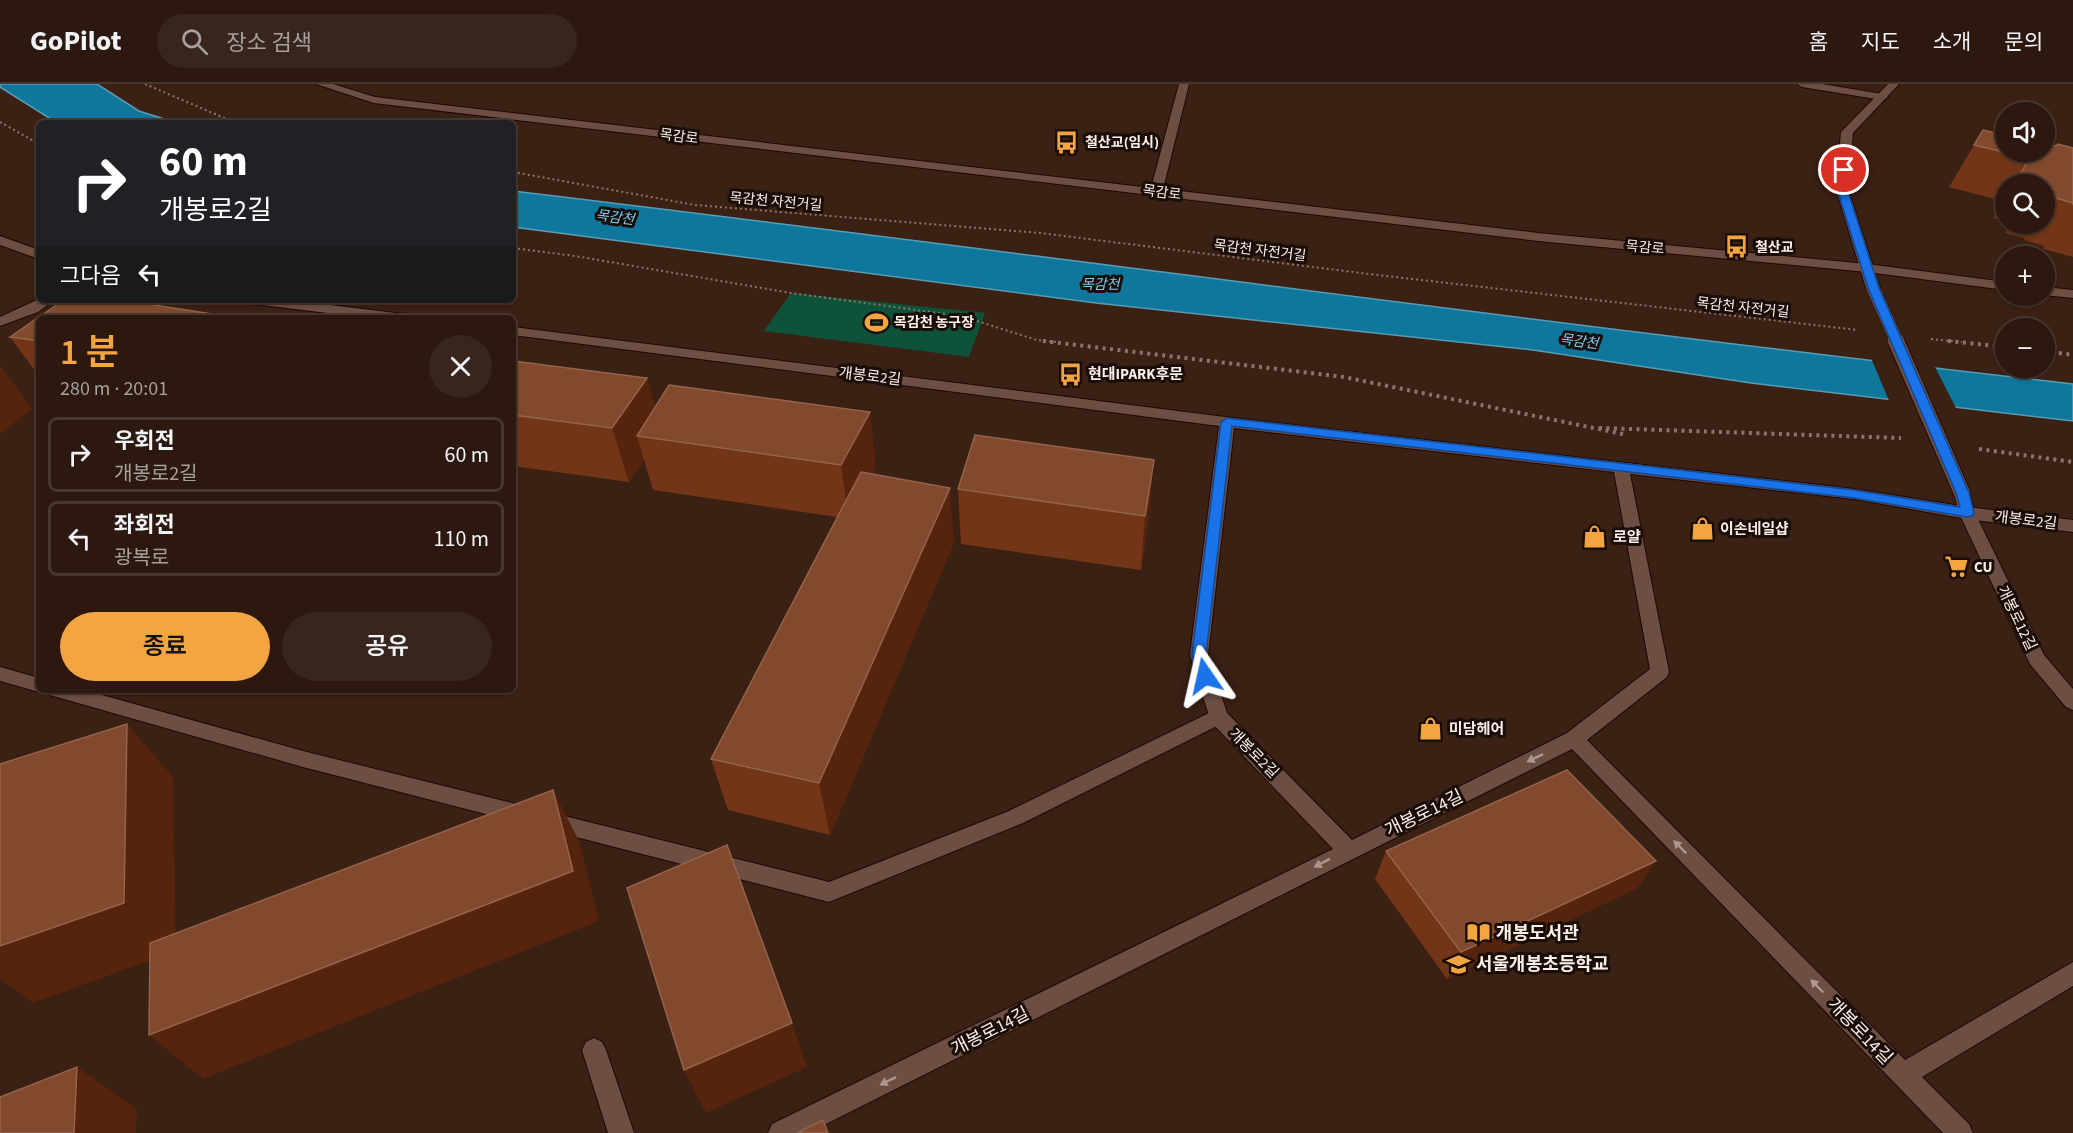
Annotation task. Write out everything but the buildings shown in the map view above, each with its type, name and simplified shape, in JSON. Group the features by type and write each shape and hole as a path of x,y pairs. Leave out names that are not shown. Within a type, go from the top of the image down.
{"street":[{"name":"목감로","path":"321,84 374,100 1538,237 1868,268 1995,285"},
{"path":"1156,192 1184,84"},
{"path":"1802,84 1882,97"},
{"name":"개봉로12길","path":"1894,84 1848,132 1842,189 1873,288 1962,493 1967,513 2037,659 2073,702"},
{"path":"0,240 36,254"},
{"path":"2055,292 2073,294"},
{"path":"0,322 42,303"},
{"path":"279,303 379,315"},
{"name":"개봉로2길","path":"516,331 1227,422 1854,494 1967,513 2073,525"},
{"name":"개봉로2길","path":"1227,422 1199,655 1218,717 1348,850"},
{"path":"1574,739 1660,672 1621,467"},
{"path":"0,674 36,684"},
{"path":"68,693 303,759 829,892 1016,817 1218,717"},
{"name":"개봉로14길","path":"780,1133 1574,739 1960,1133"},
{"path":"1903,1074 2073,974"},
{"path":"594,1050 621,1133"}],"path":[{"path":"145,84 229,120"},
{"path":"0,122 36,142"},
{"name":"목감천 자전거길","path":"516,173 695,205 1040,233 1369,274 1867,331"},
{"path":"516,248 791,293 961,316 1037,340 1344,377 1584,428 1629,435"},
{"path":"1925,338 1995,346"},
{"path":"2055,353 2073,355"},
{"path":"1584,428 1883,436 1905,439"},
{"path":"1971,447 2073,462"}],"green space":[{"name":"목감천 농구장","path":"791,293 985,313 969,357 764,331"}],"water":[{"path":"0,84 97,84 139,111 168,120 52,120 0,87"},
{"name":"목감천","path":"516,191 1683,338 1995,375 1995,378 2022,378 2073,384 2073,421 1751,383 1533,350 1096,303 516,227"}],"pier":[{"path":"1871,358 1934,365 1957,410 1890,403"}],"place":[{"name":"철산교(임시)","path":"1067,142"},
{"name":"철산교","path":"1737,247"},
{"name":"목감천 농구장","path":"876,322"},
{"name":"현대IPARK후문","path":"1070,374"},
{"name":"이손네일샵","path":"1702,529"},
{"name":"로얄","path":"1595,537"},
{"name":"CU","path":"1956,567"},
{"name":"미담헤어","path":"1431,729"},
{"name":"개봉도서관","path":"1478,933"},
{"name":"서울개봉초등학교","path":"1458,964"}],"route":[{"path":"1205,676 1199,655 1227,422 1854,494 1967,513 1962,493 1873,288 1842,189 1844,170"}]}
